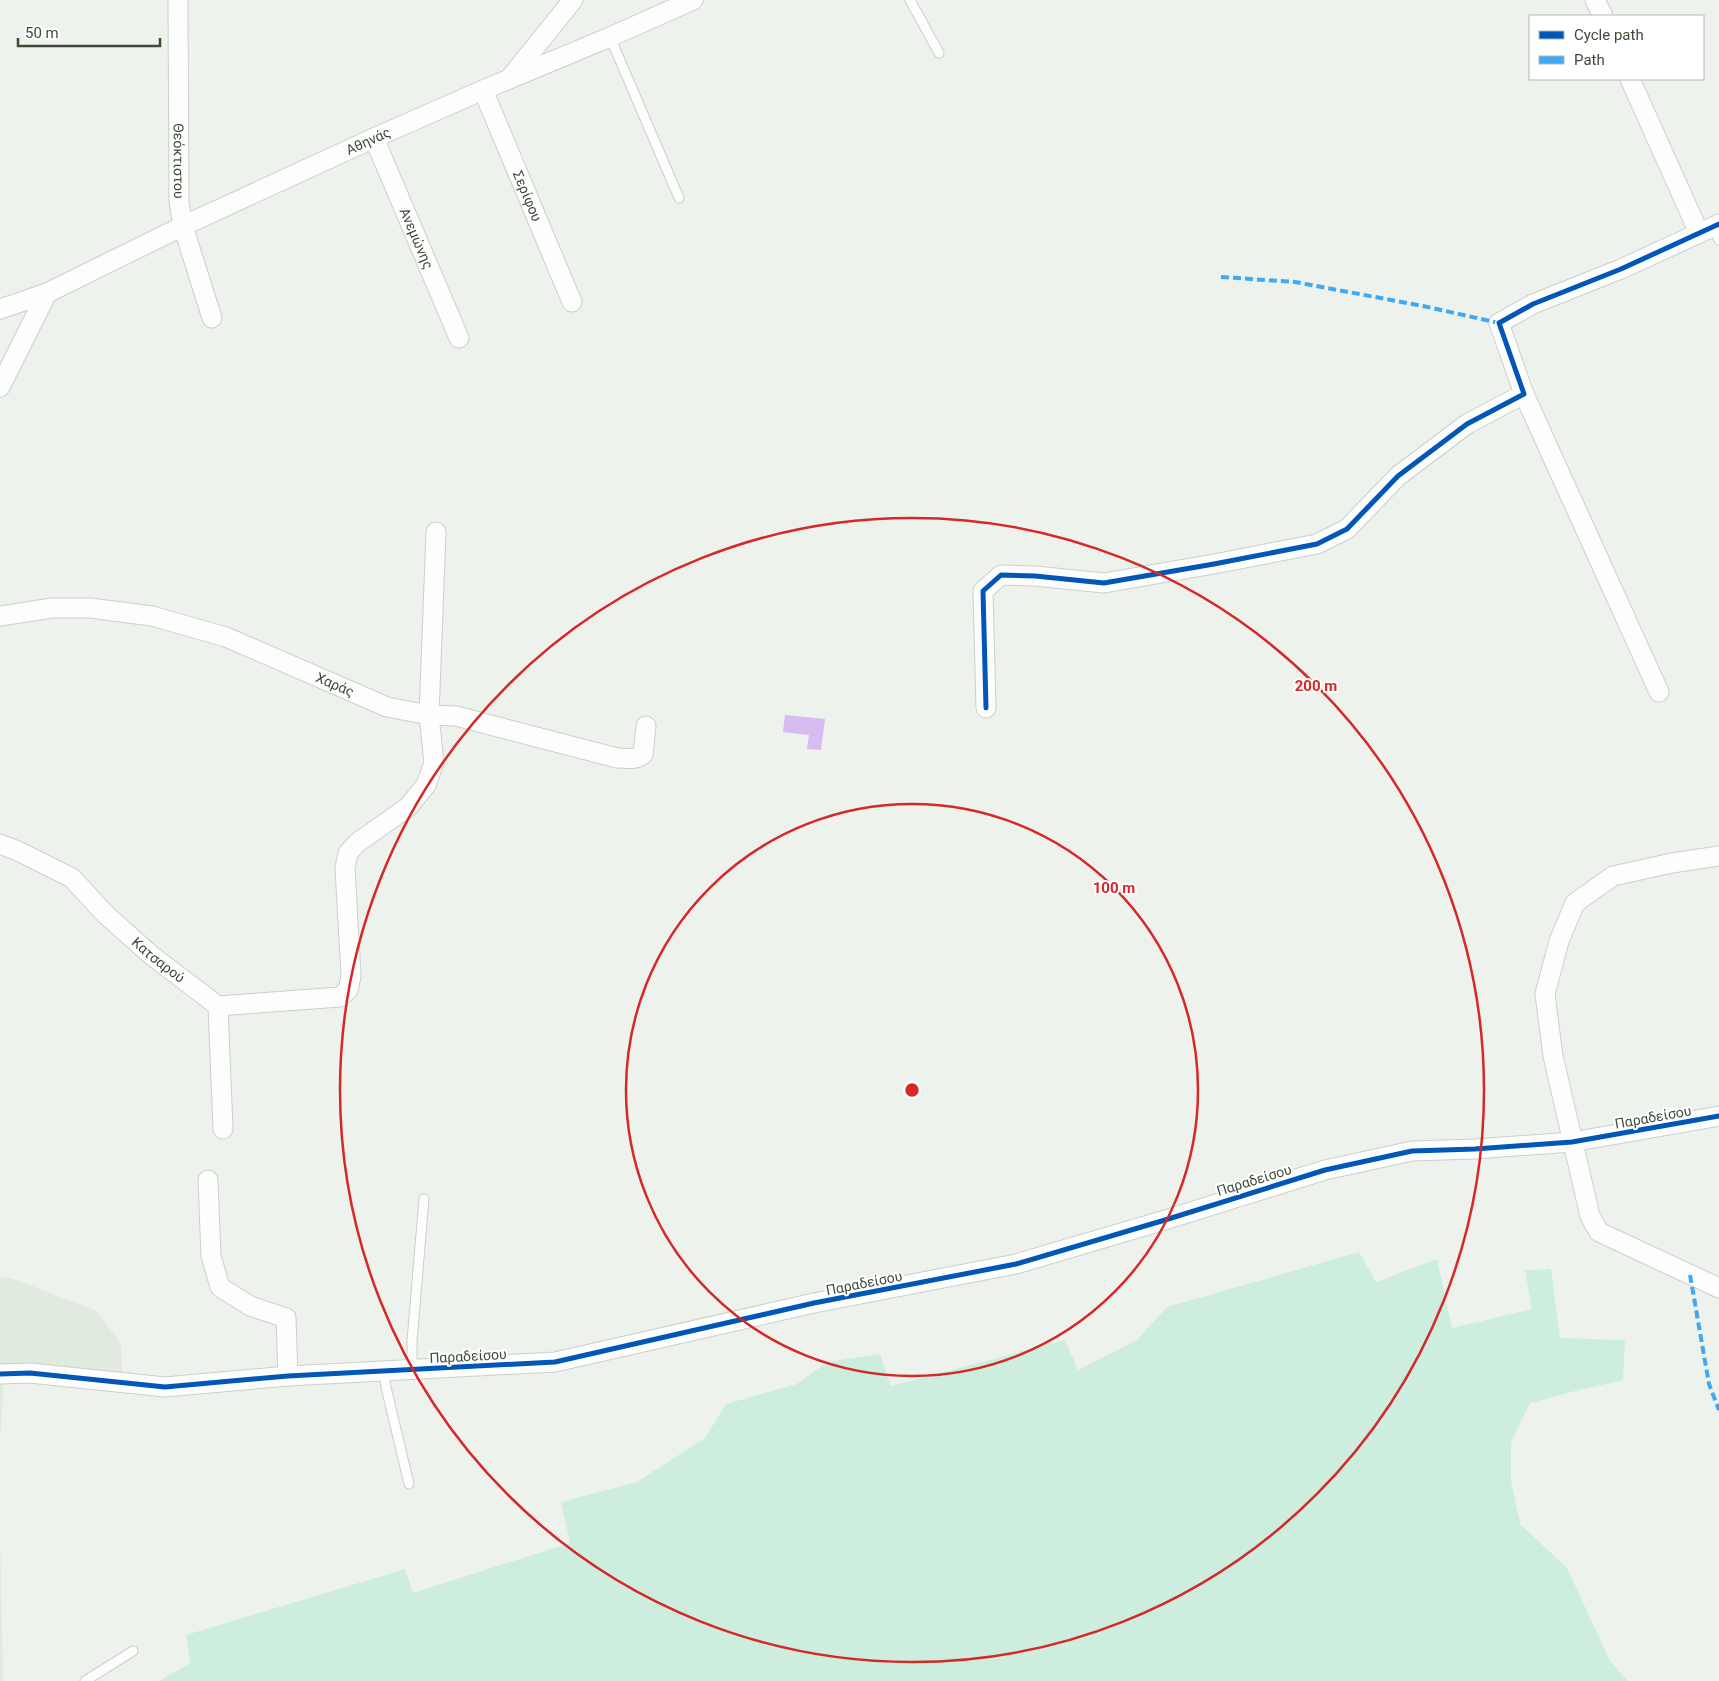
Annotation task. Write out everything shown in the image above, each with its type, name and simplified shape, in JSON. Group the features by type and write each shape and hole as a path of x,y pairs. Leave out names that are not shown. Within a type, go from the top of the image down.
{"street":[{"name":"Θεόκτιστου","path":"178,0 179,202 183,226 212,318"},
{"path":"509,79 572,0"},
{"name":"Αθηνάς","path":"0,309 47,293 183,226 374,138 693,0"},
{"path":"1595,0 1602,15"},
{"path":"1631,80 1713,231 1533,304 1499,323 1524,394 1658,692"},
{"name":"Σερίφου","path":"483,90 572,302"},
{"name":"Ανεμώνης","path":"374,138 459,338"},
{"path":"0,386 47,293"},
{"path":"986,708 983,591 1001,574 1104,583 1318,544 1347,530 1398,476 1467,424 1524,394"},
{"path":"223,1129 218,1006 340,997 348,990 351,976 345,868 348,853 357,844 408,807 426,785 434,763 429,715 436,532"},
{"name":"Χαράς","path":"0,616 52,608 90,608 152,616 226,637 387,707 429,715 456,716 617,758 639,758 643,754 646,726"},
{"name":"Κατσαρού","path":"0,844 72,878 105,914 151,955 218,1006"},
{"path":"1719,856 1672,863 1612,876 1575,903 1559,941 1545,994 1553,1056 1572,1142 1590,1216 1599,1232 1719,1288"},
{"name":"Παραδείσου","path":"0,1374 30,1374 165,1387 288,1376 555,1362 805,1305 1016,1264 1324,1170 1412,1151 1475,1149 1572,1142 1719,1116"},
{"path":"208,1180 211,1256 220,1287 250,1306 286,1318 288,1376"}],"lane":[{"path":"910,0 939,53"},
{"path":"610,37 679,198"},
{"path":"412,1370 412,1341 424,1199"},
{"path":"384,1372 410,1484"},
{"path":"85,1681 133,1651"}],"shaded area":[{"path":"785,715 825,719 821,750 807,749 809,735 783,732"},
{"path":"0,1277 11,1278 97,1311 121,1345 123,1388 4,1380 0,1441"},
{"path":"0,1535 3,1681 0,1681"}],"green space":[{"path":"1359,1252 1376,1282 1437,1259 1452,1328 1532,1309 1525,1270 1551,1269 1560,1338 1625,1340 1623,1380 1530,1403 1511,1442 1511,1480 1520,1524 1567,1568 1610,1661 1628,1681 159,1681 190,1663 186,1635 405,1569 413,1593 570,1543 561,1502 637,1482 705,1438 726,1404 797,1384 827,1362 880,1354 891,1386 1065,1340 1078,1370 1137,1340 1167,1307"}],"marked path":[{"path":"1221,277 1295,282 1423,306 1499,323"},
{"path":"1690,1275 1709,1384 1719,1410"}],"cycle path":[{"path":"986,708 983,591 1001,575 1035,576 1104,583 1317,544 1347,529 1398,476 1467,424 1524,394 1499,323 1533,304 1621,269 1719,224"},
{"path":"0,1374 30,1373 165,1387 288,1376 555,1362 814,1303 1016,1264 1325,1170 1412,1151 1475,1149 1572,1142 1719,1116"}]}
